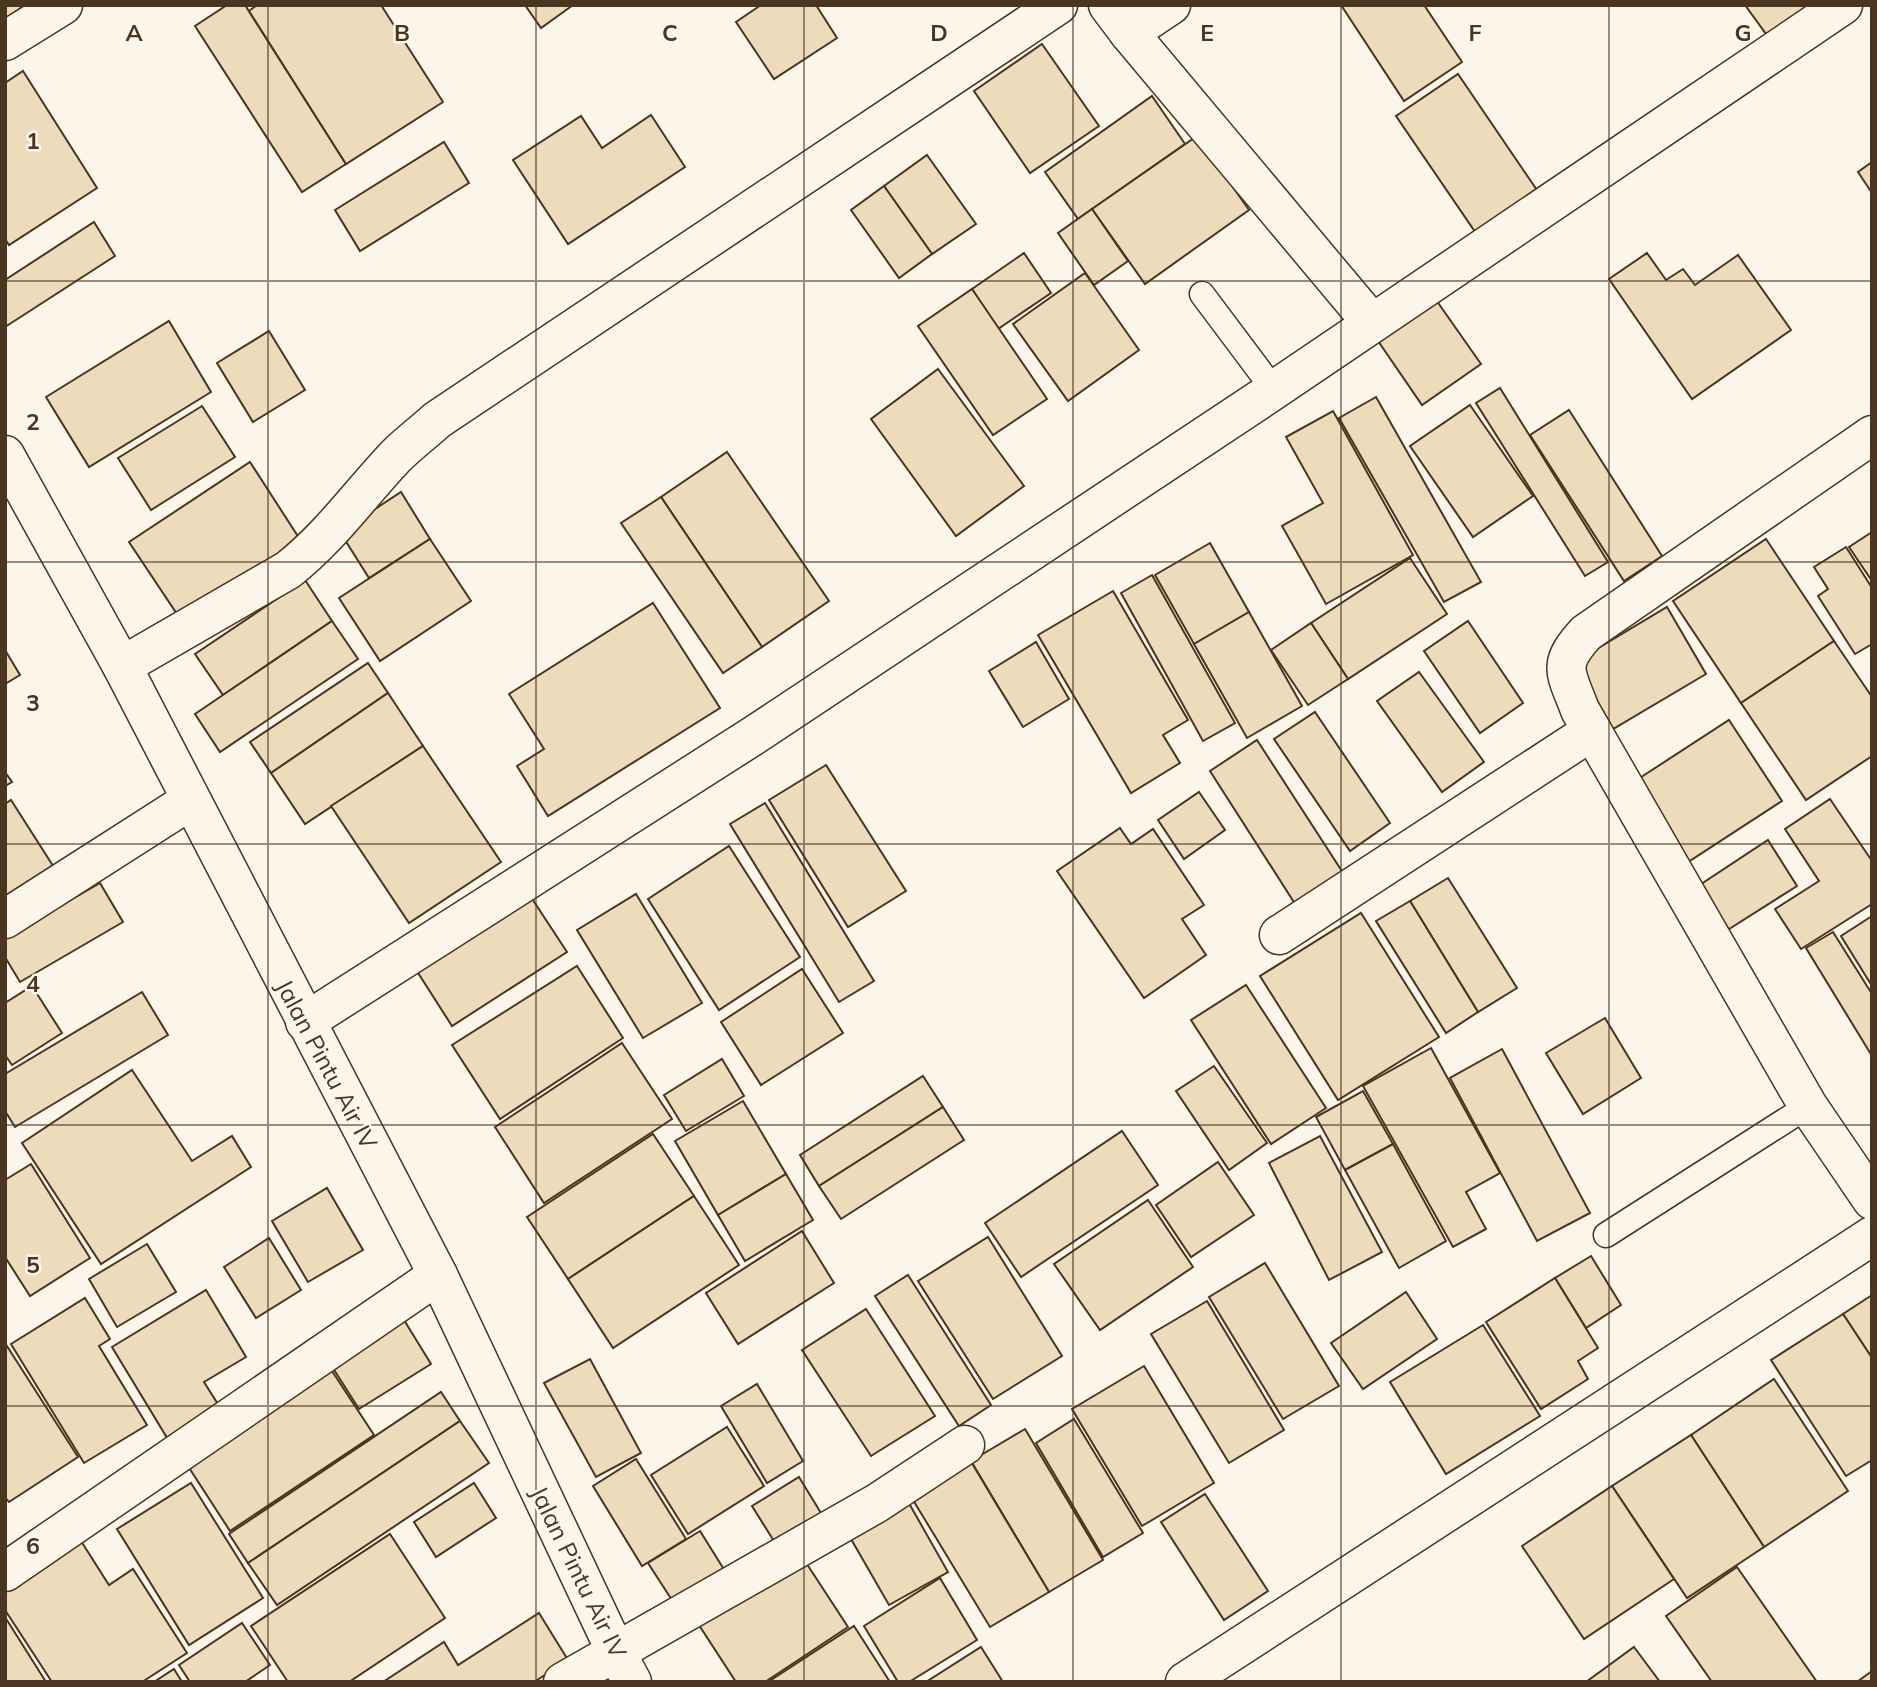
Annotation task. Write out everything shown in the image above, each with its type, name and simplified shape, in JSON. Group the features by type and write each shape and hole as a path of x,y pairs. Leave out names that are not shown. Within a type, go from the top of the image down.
{"street":[{"path":"5,41 63,5"},
{"path":"122,666 288,569 308,554 396,456 437,420 1058,5"},
{"path":"1171,5 1119,19 1372,323"},
{"path":"305,1022 756,734 1274,390 1843,5"},
{"path":"1872,435 1586,633 1570,650 1564,667 1580,710 1808,1106 1872,1200"},
{"name":"Jalan Pintu Air IV","path":"11,479 122,666 438,1275 624,1666"},
{"path":"1279,936 1592,731"},
{"path":"5,919 191,800"},
{"path":"1185,1682 1872,1236"},
{"path":"5,1572 438,1275"},
{"path":"563,1682 624,1666 964,1445"}],"lane":[{"path":"1202,294 1274,390"},
{"path":"1606,1235 1808,1106"}],"building":[{"path":"5,5 25,5 5,19"},
{"path":"227,5 245,5 346,164 302,192 195,26"},
{"path":"257,5 381,5 443,102 346,164 249,11"},
{"path":"525,5 573,5 541,28"},
{"path":"761,5 816,5 837,38 774,79 736,22"},
{"path":"1341,5 1424,5 1462,62 1404,101"},
{"path":"1745,5 1814,5 1769,38"},
{"path":"1042,44 1099,126 1030,173 974,91"},
{"path":"23,71 97,188 9,245 5,239 5,83"},
{"path":"1458,74 1541,196 1480,239 1396,116"},
{"path":"1152,96 1185,144 1078,219 1045,172"},
{"path":"651,115 685,167 568,244 513,160 581,116 602,148"},
{"path":"1197,136 1249,210 1145,284 1092,209"},
{"path":"444,142 469,183 360,251 335,210"},
{"path":"927,155 976,224 932,254 884,186"},
{"path":"1872,162 1872,193 1858,172"},
{"path":"884,186 932,254 899,278 851,210"},
{"path":"1092,209 1128,261 1094,285 1058,233"},
{"path":"94,222 115,256 5,327 5,280"},
{"path":"1024,253 1051,293 998,329 972,289"},
{"path":"1647,253 1666,280 1683,269 1695,285 1738,255 1791,330 1692,399 1609,279"},
{"path":"1085,273 1139,350 1068,401 1013,324"},
{"path":"972,289 1047,399 993,435 918,326"},
{"path":"1434,297 1481,364 1422,405 1376,338"},
{"path":"169,321 211,392 89,467 46,397"},
{"path":"269,331 305,390 253,422 217,363"},
{"path":"938,369 1024,486 956,536 871,419"},
{"path":"1500,388 1608,562 1585,576 1476,403"},
{"path":"1376,397 1481,582 1444,602 1339,418"},
{"path":"1470,405 1533,496 1473,537 1410,446"},
{"path":"202,406 235,457 151,510 118,458"},
{"path":"1569,410 1662,556 1624,581 1530,435"},
{"path":"1333,411 1413,555 1326,604 1282,526 1323,503 1286,437"},
{"path":"727,452 829,601 762,647 661,497"},
{"path":"250,462 301,541 181,620 129,542"},
{"path":"401,492 430,539 369,578 340,532"},
{"path":"661,497 762,647 723,673 621,523"},
{"path":"1872,532 1872,581 1849,547"},
{"path":"430,539 471,601 380,661 339,598"},
{"path":"1766,539 1834,641 1741,703 1673,601"},
{"path":"1210,543 1249,612 1194,644 1155,575"},
{"path":"1846,547 1872,588 1872,644 1855,654 1818,596 1828,589 1814,567"},
{"path":"1410,558 1447,614 1348,679 1311,623"},
{"path":"1152,575 1235,723 1203,741 1121,593"},
{"path":"305,580 332,621 223,695 195,654"},
{"path":"1113,591 1188,720 1163,735 1180,763 1131,793 1038,635"},
{"path":"653,603 720,708 548,816 517,766 544,749 509,694"},
{"path":"1667,607 1706,674 1613,729 1575,662"},
{"path":"1249,612 1302,706 1247,738 1194,644"},
{"path":"332,621 358,659 220,752 195,714"},
{"path":"1468,621 1523,703 1480,733 1424,651"},
{"path":"1311,623 1348,679 1308,705 1271,650"},
{"path":"1834,641 1872,697 1872,756 1806,800 1741,703"},
{"path":"1036,642 1069,699 1023,727 989,671"},
{"path":"5,650 20,675 5,684"},
{"path":"368,663 388,693 271,773 250,742"},
{"path":"1419,672 1484,762 1442,792 1377,701"},
{"path":"388,693 423,746 305,824 271,773"},
{"path":"1315,712 1390,823 1350,851 1274,739"},
{"path":"1729,720 1782,801 1685,864 1632,783"},
{"path":"1257,740 1347,879 1299,910 1210,771"},
{"path":"423,746 501,862 409,923 331,806"},
{"path":"826,765 906,891 848,927 769,800"},
{"path":"5,772 12,782 5,786"},
{"path":"1199,792 1225,830 1184,859 1158,820"},
{"path":"1830,799 1872,861 1872,904 1801,949 1775,909 1819,881 1785,829"},
{"path":"11,800 55,869 5,900 5,804"},
{"path":"765,803 874,981 839,1002 730,824"},
{"path":"1120,828 1131,844 1153,829 1204,905 1182,919 1206,955 1144,998 1057,871"},
{"path":"1768,840 1797,886 1715,938 1686,894"},
{"path":"729,846 800,957 719,1010 648,899"},
{"path":"1448,878 1517,988 1478,1012 1410,901"},
{"path":"100,883 123,922 20,982 5,957 5,938"},
{"path":"527,891 567,952 452,1026 413,965"},
{"path":"636,894 702,1003 643,1038 577,930"},
{"path":"1410,901 1478,1012 1446,1033 1376,921"},
{"path":"1361,913 1439,1037 1338,1100 1260,976"},
{"path":"1872,916 1872,986 1841,936"},
{"path":"1833,932 1872,994 1872,1056 1806,948"},
{"path":"577,966 623,1038 500,1119 452,1045"},
{"path":"802,969 843,1033 761,1085 721,1022"},
{"path":"1246,985 1326,1108 1271,1144 1191,1020"},
{"path":"32,986 62,1033 12,1065 5,1055 5,1003"},
{"path":"142,992 168,1035 15,1127 5,1111 5,1074"},
{"path":"1605,1018 1641,1078 1583,1114 1546,1053"},
{"path":"622,1043 672,1119 544,1203 495,1127"},
{"path":"1431,1048 1500,1173 1466,1192 1486,1229 1453,1247 1363,1086"},
{"path":"1502,1049 1590,1213 1537,1241 1450,1078"},
{"path":"722,1059 744,1096 686,1131 664,1095"},
{"path":"1214,1066 1267,1143 1229,1170 1176,1091"},
{"path":"132,1070 192,1161 232,1136 251,1167 101,1264 22,1143"},
{"path":"923,1076 943,1107 819,1186 800,1155"},
{"path":"1363,1091 1393,1144 1345,1170 1316,1117"},
{"path":"743,1101 786,1174 718,1215 675,1141"},
{"path":"943,1107 964,1140 841,1219 819,1186"},
{"path":"1122,1131 1158,1185 1021,1277 985,1223"},
{"path":"653,1134 694,1196 568,1279 527,1217"},
{"path":"1320,1136 1382,1252 1329,1280 1269,1163"},
{"path":"1393,1144 1446,1241 1399,1268 1345,1170"},
{"path":"1218,1162 1254,1215 1191,1257 1156,1205"},
{"path":"31,1164 90,1258 30,1296 5,1257 5,1180"},
{"path":"786,1174 813,1220 745,1261 718,1215"},
{"path":"327,1188 363,1250 308,1282 272,1221"},
{"path":"694,1196 739,1265 613,1348 568,1279"},
{"path":"1148,1200 1193,1267 1100,1330 1054,1264"},
{"path":"802,1231 834,1283 738,1344 706,1293"},
{"path":"988,1237 1062,1356 993,1399 918,1281"},
{"path":"269,1238 301,1290 256,1318 224,1267"},
{"path":"147,1244 176,1292 117,1327 89,1279"},
{"path":"1591,1256 1621,1305 1586,1328 1555,1278"},
{"path":"1265,1263 1339,1386 1283,1419 1209,1297"},
{"path":"908,1275 991,1405 959,1426 875,1296"},
{"path":"1555,1278 1598,1348 1578,1361 1588,1379 1541,1409 1486,1322"},
{"path":"206,1290 246,1357 204,1382 221,1409 169,1441 112,1347"},
{"path":"1406,1292 1437,1339 1363,1389 1331,1343"},
{"path":"1872,1295 1872,1358 1843,1314"},
{"path":"85,1298 110,1339 99,1346 147,1425 84,1463 11,1344"},
{"path":"1207,1301 1284,1430 1229,1463 1151,1334"},
{"path":"866,1309 935,1416 871,1456 802,1350"},
{"path":"1843,1314 1872,1358 1872,1460 1846,1476 1771,1360"},
{"path":"404,1320 431,1364 359,1409 331,1365"},
{"path":"1483,1325 1540,1416 1446,1474 1390,1382"},
{"path":"5,1343 78,1457 9,1502 5,1497"},
{"path":"590,1359 641,1453 596,1477 544,1383"},
{"path":"1144,1366 1214,1483 1142,1526 1072,1409"},
{"path":"330,1368 374,1435 230,1531 186,1463"},
{"path":"1774,1379 1848,1491 1764,1547 1691,1435"},
{"path":"757,1384 803,1461 767,1483 721,1406"},
{"path":"441,1392 460,1421 248,1563 229,1534"},
{"path":"1074,1419 1143,1533 1103,1557 1036,1443"},
{"path":"460,1421 489,1463 277,1605 248,1563"},
{"path":"727,1427 764,1486 688,1534 651,1475"},
{"path":"1025,1429 1103,1560 1049,1592 971,1461"},
{"path":"1691,1435 1764,1547 1687,1598 1612,1486"},
{"path":"636,1459 686,1539 642,1566 593,1486"},
{"path":"970,1460 1049,1592 990,1627 910,1495"},
{"path":"799,1477 824,1518 777,1546 752,1506"},
{"path":"191,1483 263,1598 189,1645 117,1529"},
{"path":"474,1483 496,1518 436,1557 414,1522"},
{"path":"1612,1486 1674,1579 1584,1639 1522,1546"},
{"path":"1205,1494 1268,1591 1224,1620 1161,1522"},
{"path":"906,1498 948,1572 889,1605 847,1532"},
{"path":"700,1531 730,1579 679,1611 648,1563"},
{"path":"390,1534 445,1618 349,1682 288,1682 251,1626"},
{"path":"81,1541 109,1585 133,1569 187,1653 142,1682 52,1682 5,1610 5,1589"},
{"path":"801,1555 848,1627 765,1682 736,1682 697,1622"},
{"path":"1737,1567 1817,1682 1712,1682 1666,1616"},
{"path":"940,1578 977,1640 909,1682 898,1682 864,1626"},
{"path":"539,1613 568,1660 534,1682 383,1682 444,1642 458,1665"},
{"path":"5,1617 46,1682 5,1682"},
{"path":"242,1623 270,1665 245,1682 190,1682 179,1665"},
{"path":"854,1626 890,1682 768,1682"},
{"path":"981,1647 1003,1682 926,1682"},
{"path":"1634,1647 1660,1682 1586,1682"},
{"path":"174,1669 182,1682 154,1682"},
{"path":"1872,1671 1872,1682 1857,1682"}]}
